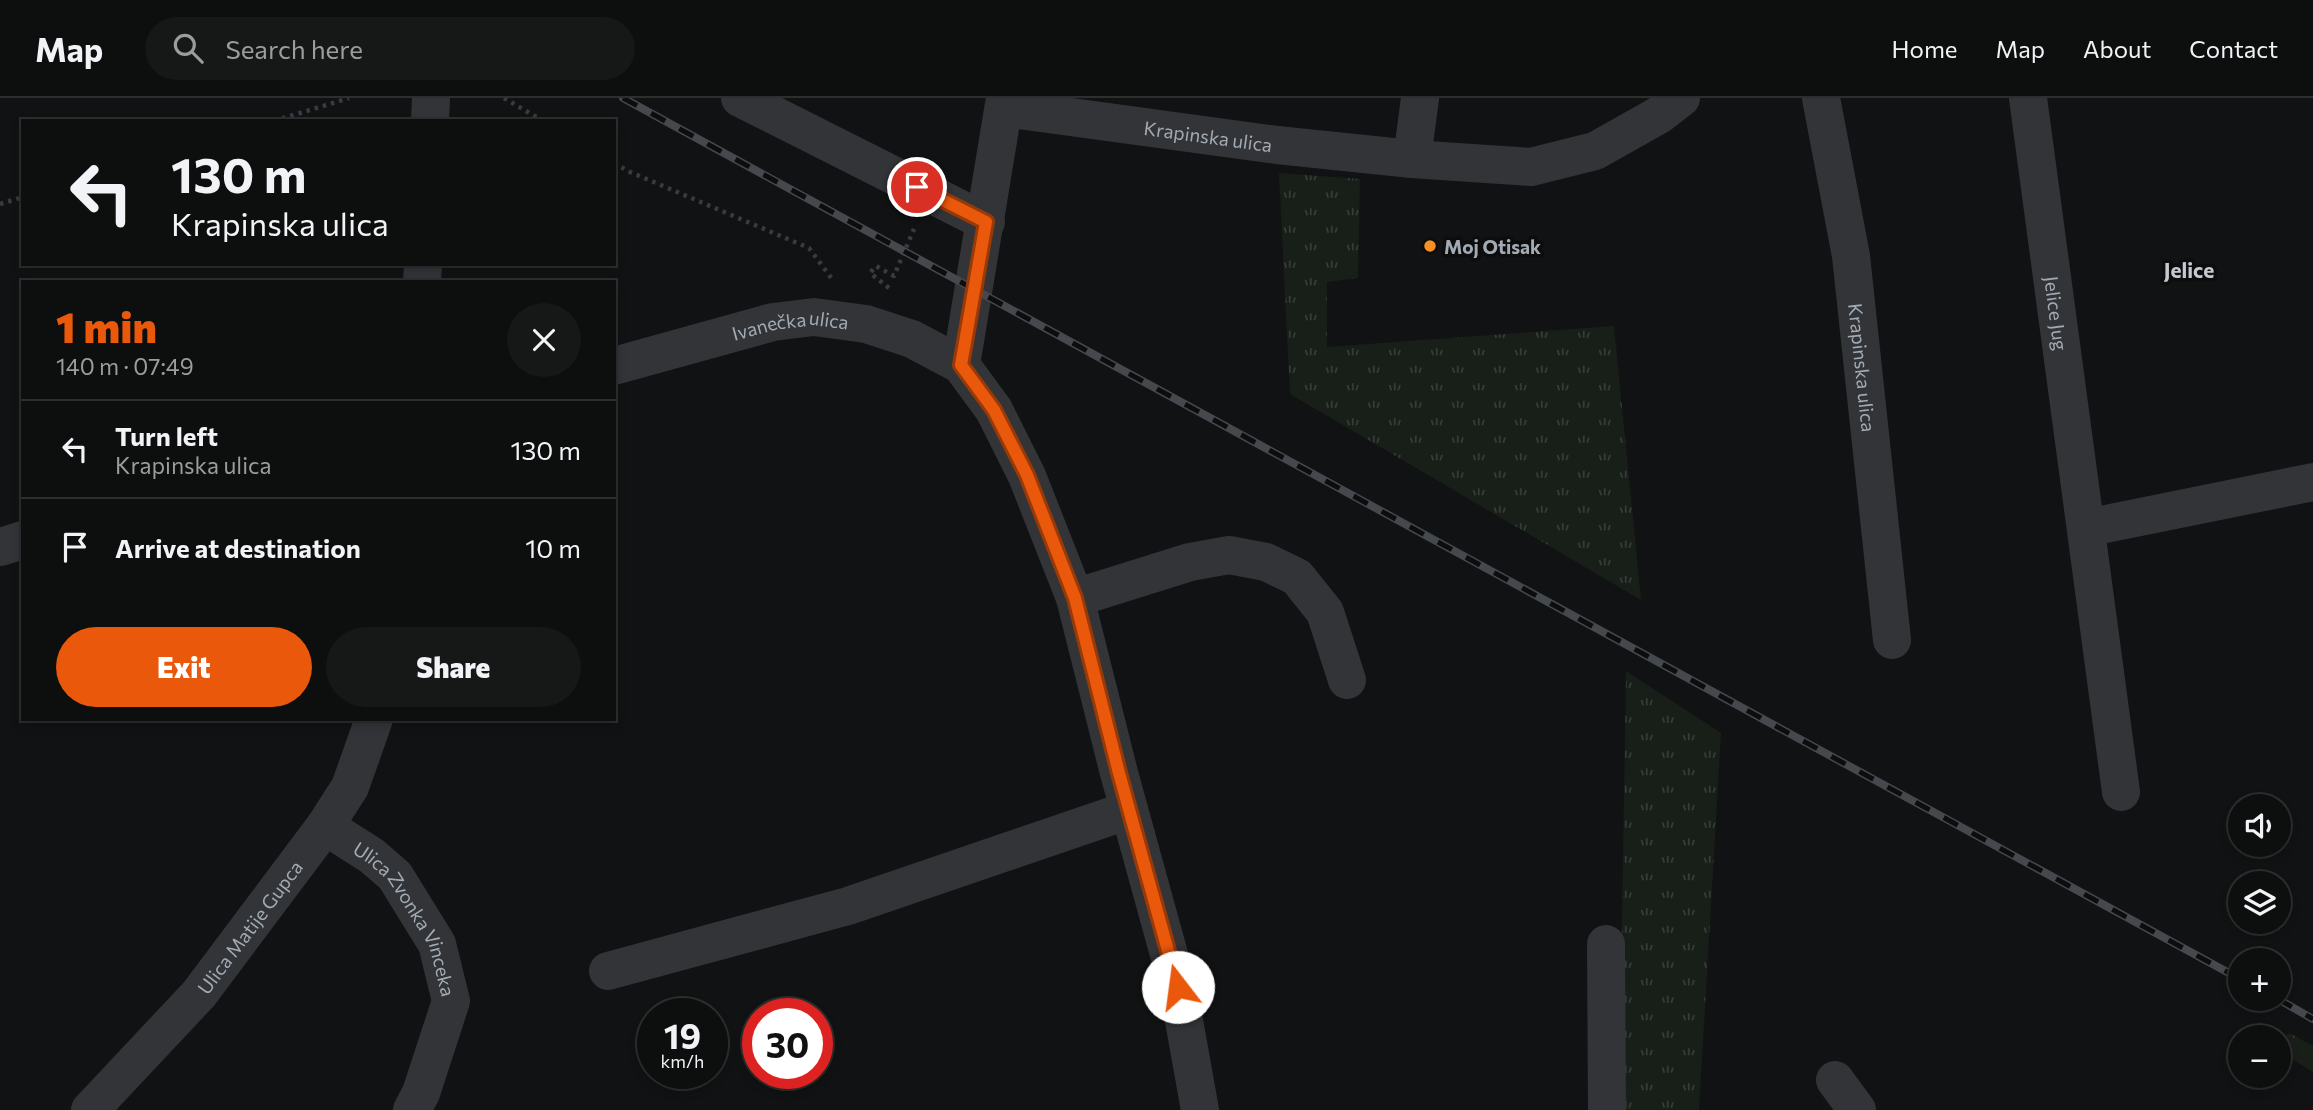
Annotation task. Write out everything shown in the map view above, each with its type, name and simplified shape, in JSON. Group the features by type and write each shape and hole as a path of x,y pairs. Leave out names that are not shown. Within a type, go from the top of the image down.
{"street":[{"path":"430,119 431,98"},
{"path":"740,98 986,222"},
{"path":"1412,159 1420,98"},
{"name":"Krapinska ulica","path":"1005,103 1278,145 1412,159 1531,167 1595,151 1659,115 1681,98"},
{"name":"Krapinska ulica","path":"1822,98 1851,256 1892,640"},
{"name":"Jelice Jug","path":"2028,98 2121,792"},
{"path":"1005,103 961,365 994,410 1027,475 1075,598 1178,987 1200,1110"},
{"name":"Ivanečka ulica","path":"616,365 773,321 876,309 912,338 961,365"},
{"path":"2086,528 2313,482"},
{"path":"0,547 21,541"},
{"path":"1075,598 1190,562 1229,555 1266,562 1297,577 1325,612 1347,680"},
{"name":"Ulica Matije Gupca","path":"90,1110 199,994 325,826 350,786 373,721"},
{"path":"608,971 848,906 1129,810"},
{"name":"Ulica Zvonka Vinceka","path":"325,826 372,856 395,876 437,944 452,1001 421,1093 412,1110"},
{"path":"1605,944 1607,1110"},
{"path":"1835,1080 1857,1110"}],"path":[{"path":"281,119 349,98"},
{"path":"504,98 540,119"},
{"path":"616,164 809,248 876,309 890,287 870,273 876,266 894,276 917,223"},
{"path":"0,204 21,198"}],"green space":[{"path":"1279,173 1360,179 1358,278 1327,282 1327,347 1614,326 1641,600 1290,394"},
{"path":"1626,671 1721,733 1699,1110 1619,1110"},
{"path":"2291,1034 2313,1046 2313,1072 2291,1058"}],"railway":[{"path":"623,98 2228,972"},
{"path":"2291,1006 2313,1019"}],"place":[{"name":"Moj Otisak","path":"1430,246"}],"district":[{"name":"Jelice","path":"2189,269"}],"route":[{"path":"917,187 986,222 961,365 994,410 1027,475 1075,598 1119,773 1178,987"}]}
